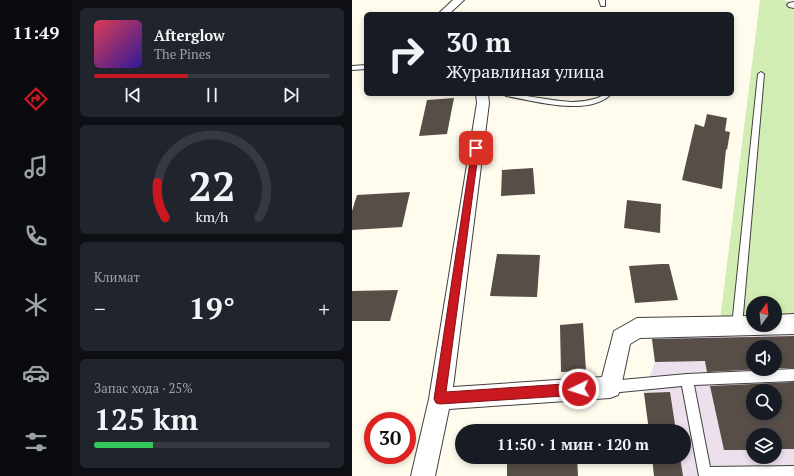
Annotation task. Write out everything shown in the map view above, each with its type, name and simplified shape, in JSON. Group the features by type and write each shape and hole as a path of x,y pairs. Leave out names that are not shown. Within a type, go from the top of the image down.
{"street":[{"path":"445,12 459,0"},
{"path":"423,476 440,399 483,103 482,96"},
{"path":"782,325 794,324"},
{"path":"440,399 610,387 621,338 637,328 746,326"}],"lane":[{"path":"352,68 364,67"},
{"path":"737,326 761,74"},
{"path":"519,96 570,104 595,102 606,96"},
{"path":"610,387 687,380 794,375"},
{"path":"687,380 705,475 794,472"}],"shaded area":[{"path":"794,335 794,476 654,476 653,464 691,464 691,424 648,424 644,393 655,362 651,337"}],"green space":[{"path":"760,0 782,0 794,3 794,320 782,320 782,296 746,296 746,320 720,320"}],"building":[{"path":"454,98 447,134 419,136 427,100"},
{"path":"707,114 727,118 725,131 730,132 727,150 726,149 722,189 682,180 695,124 704,127"},
{"path":"533,168 535,194 501,196 502,170"},
{"path":"410,192 402,227 352,230 352,211 357,195"},
{"path":"627,200 661,204 660,233 624,228"},
{"path":"497,254 540,255 537,297 490,296"},
{"path":"669,264 678,300 635,303 629,266"},
{"path":"398,290 390,321 352,321 352,291"},
{"path":"583,323 586,371 561,372 560,325"},
{"path":"794,336 794,368 782,368 782,340 746,340 746,370 707,372 705,361 655,362 652,339"},
{"path":"794,382 794,449 782,449 782,428 746,428 746,450 724,450 710,386 746,384 746,420 782,420 782,384 752,384"},
{"path":"670,392 675,424 648,424 644,393"},
{"path":"507,464 577,464 578,476 507,476"},
{"path":"653,464 681,464 683,476 654,476"}],"route":[{"path":"476,148 440,399 579,389"}]}
